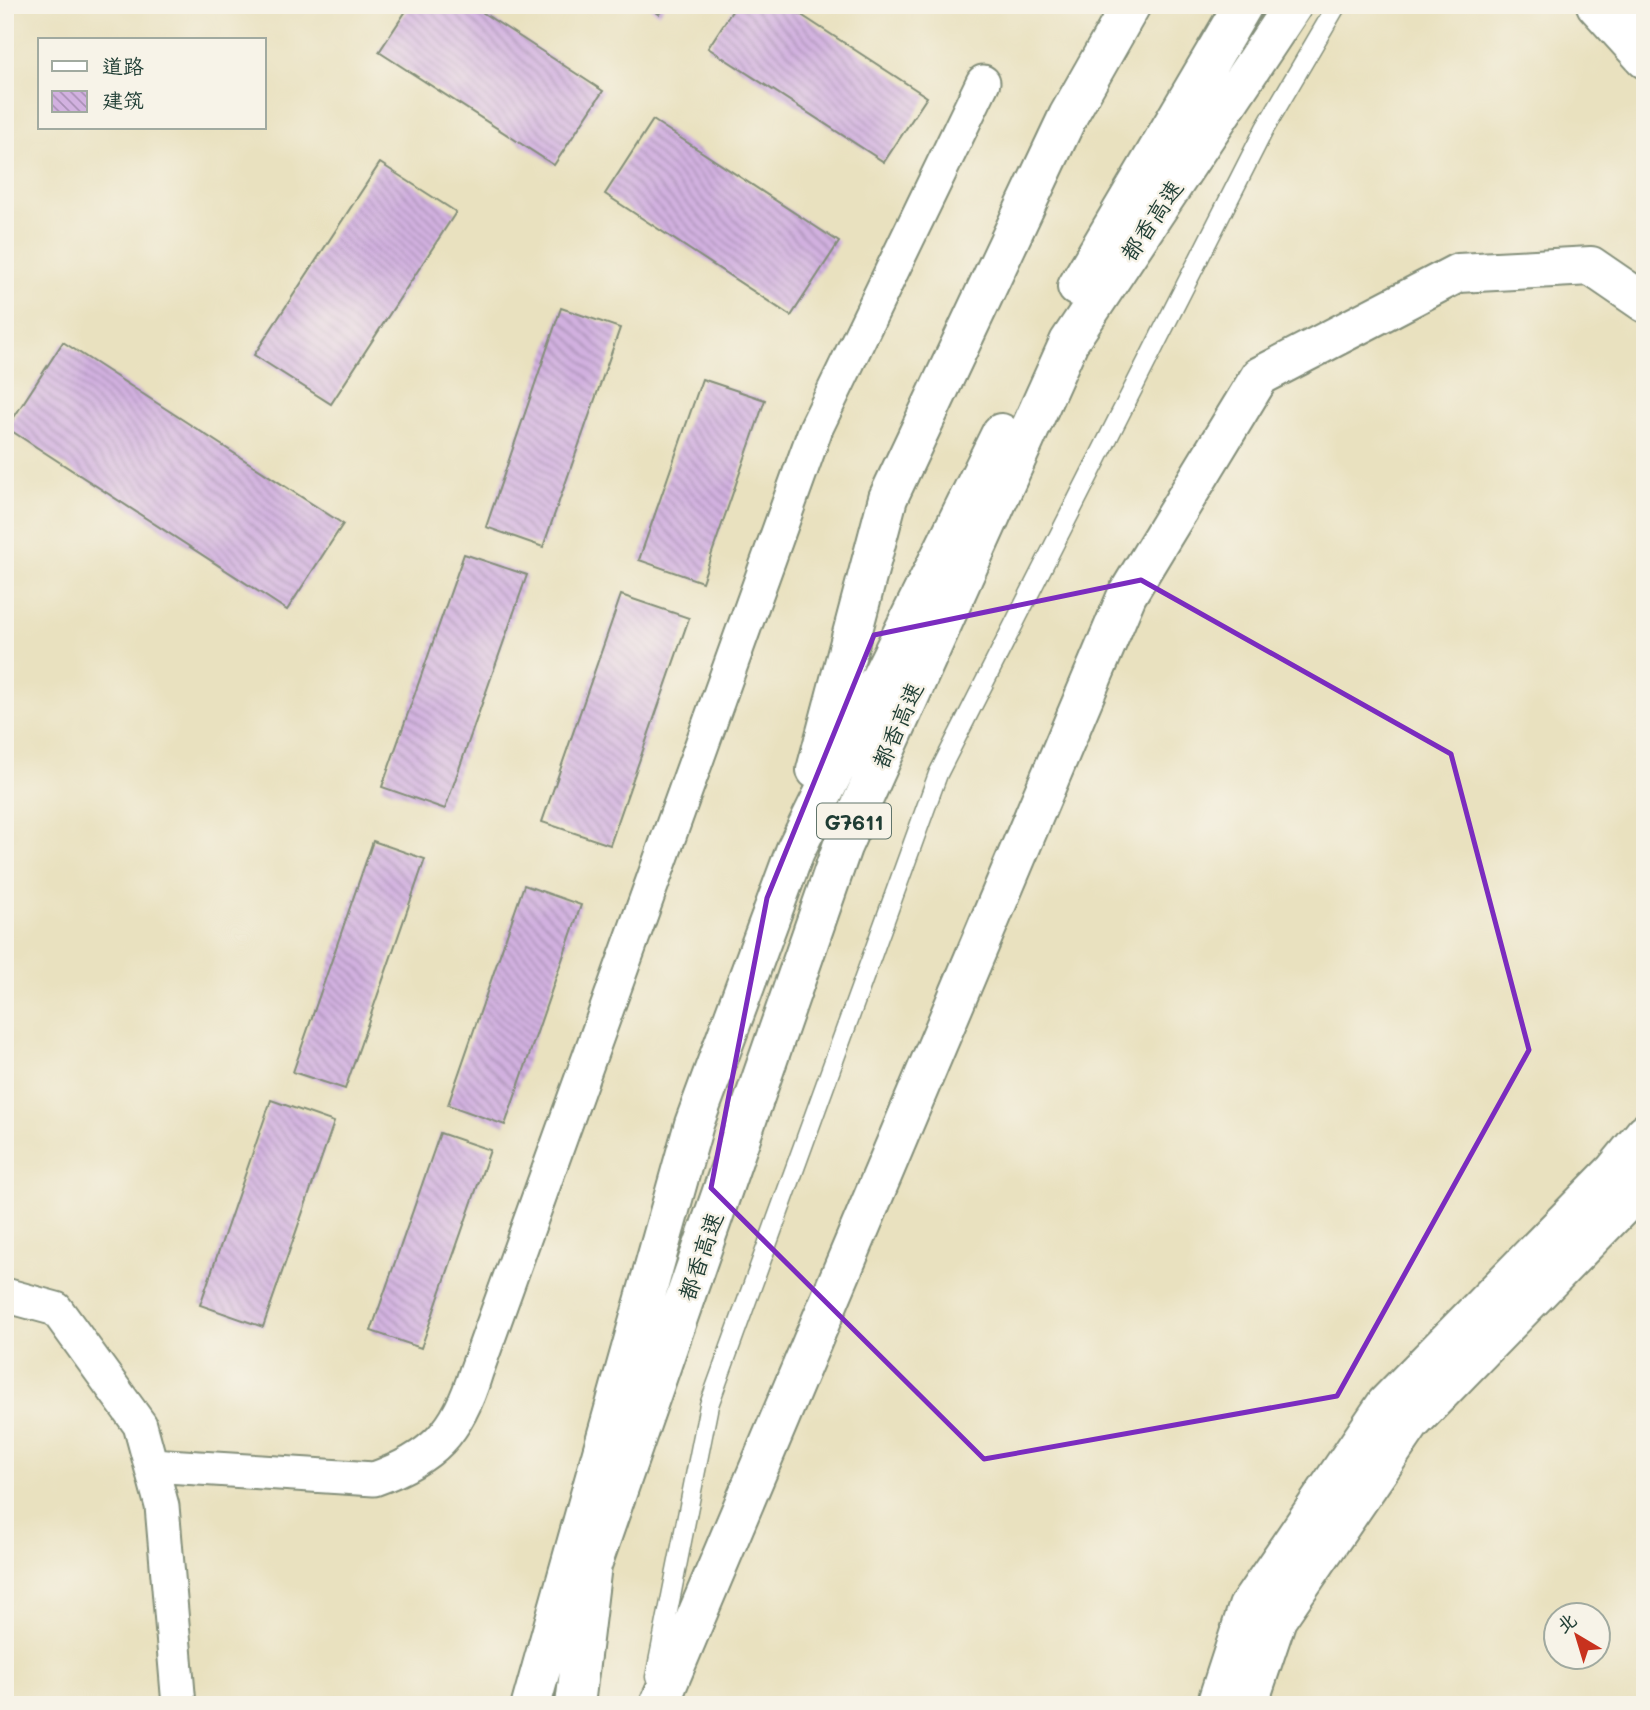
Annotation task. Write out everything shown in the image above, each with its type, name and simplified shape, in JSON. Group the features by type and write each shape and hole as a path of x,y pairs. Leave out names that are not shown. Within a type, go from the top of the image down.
{"highway":[{"path":"795,851 888,498 1068,116 1131,5"},
{"name":"都香高速","path":"531,1705 694,1124 795,851 1051,330 1243,5"},
{"name":"都香高速","path":"575,1705 592,1565 842,847 1069,342 1293,5"},
{"path":"1596,5 1645,59"},
{"path":"1637,5 1645,14"},
{"path":"659,1705 1127,594 1260,376 1458,273 1591,266 1645,303"},
{"path":"1216,1705 1248,1608 1386,1404 1614,1171 1645,1133"},
{"path":"1248,1705 1277,1619 1410,1423 1645,1182"}],"street":[{"path":"151,1465 373,1479 397,1471 419,1459 438,1443 455,1422 468,1398 816,428 983,82"},
{"path":"5,1295 56,1309 140,1425 162,1506 179,1705"}],"lane":[{"path":"649,1705 709,1405 938,774 1265,128 1337,5"}],"highlighted area":[{"path":"1141,580 1451,754 1529,1050 1337,1396 984,1459 711,1188 767,898 874,635"}],"building":[{"path":"410,5 471,5 603,91 554,165 379,52"},
{"path":"646,5 665,5 659,14"},
{"path":"736,5 786,5 927,97 884,162 708,48"},
{"path":"653,120 839,242 791,316 605,194"},
{"path":"380,163 456,212 331,404 254,355"},
{"path":"561,308 620,328 543,547 486,527"},
{"path":"63,342 343,524 287,610 7,428"},
{"path":"702,379 765,400 702,582 639,560"},
{"path":"464,554 527,575 445,809 382,787"},
{"path":"621,595 689,618 610,845 542,822"},
{"path":"373,841 425,859 345,1089 293,1072"},
{"path":"524,885 581,905 505,1125 448,1105"},
{"path":"271,1100 334,1122 263,1327 200,1305"},
{"path":"440,1133 490,1150 421,1348 371,1331"}]}
